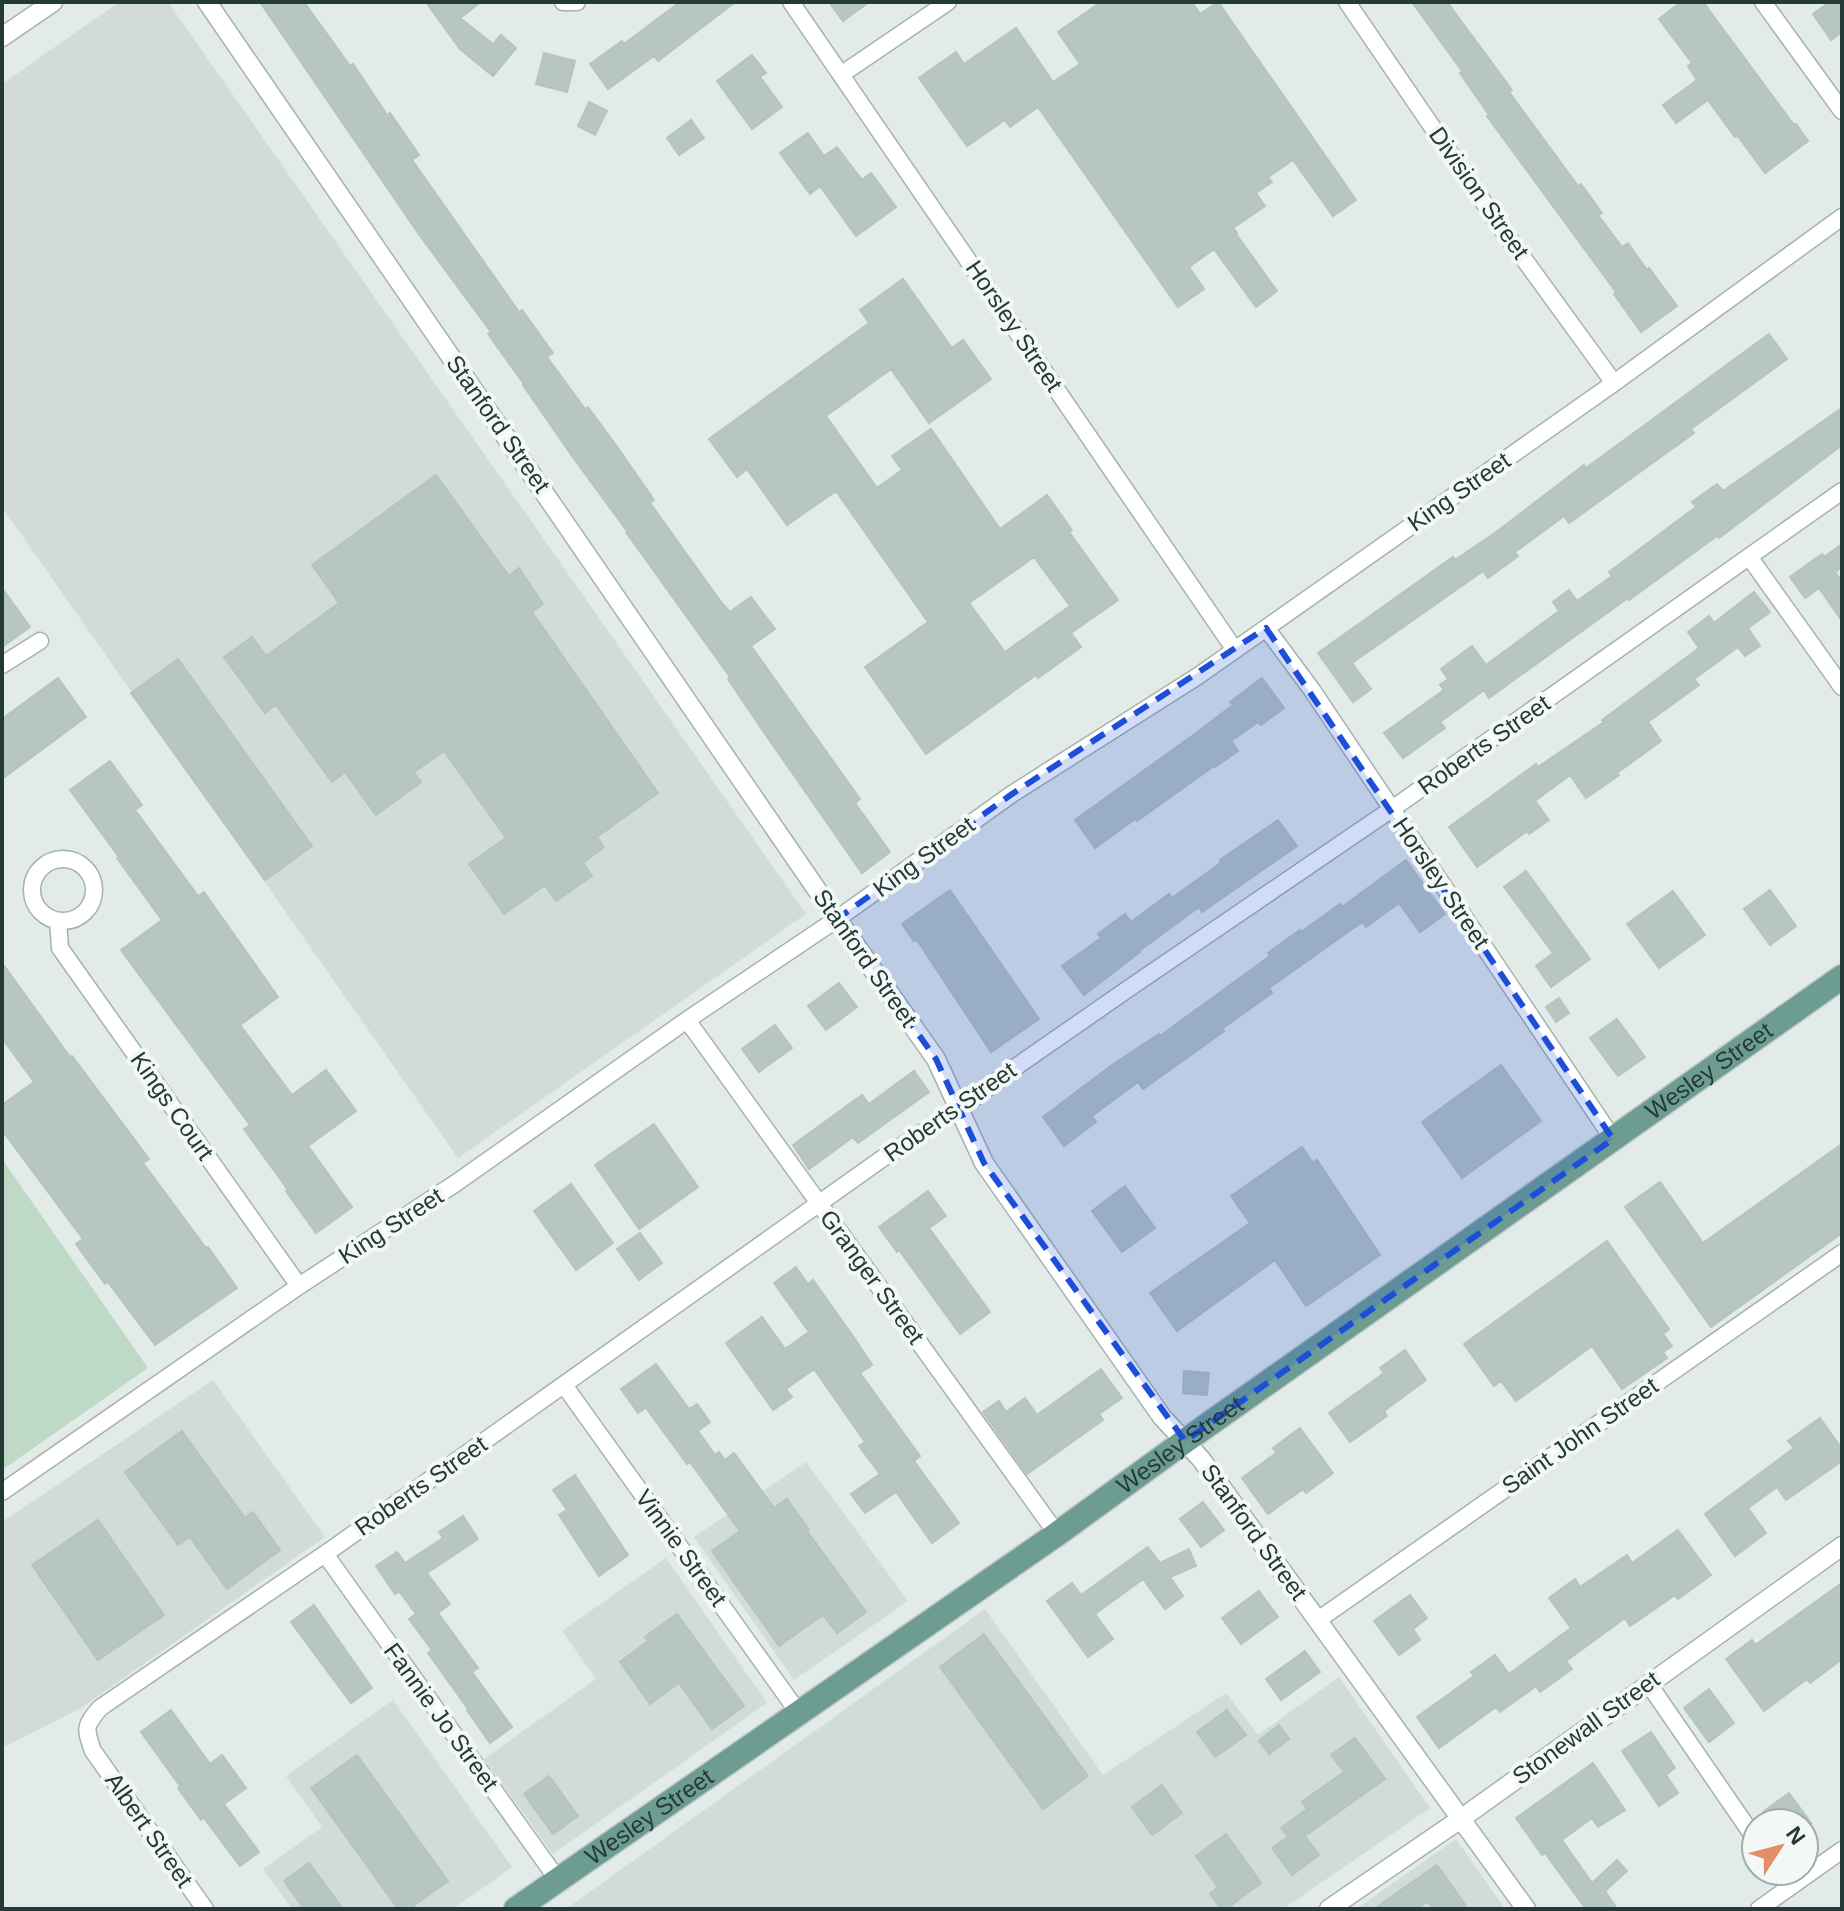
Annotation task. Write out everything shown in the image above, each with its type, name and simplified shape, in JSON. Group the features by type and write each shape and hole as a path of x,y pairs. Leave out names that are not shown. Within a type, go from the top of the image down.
{"main road":[{"name":"Wesley Street","path":"516,1909 1057,1534 1842,977"}],"street":[{"path":"2,37 53,2"},
{"name":"Stanford Street","path":"207,2 936,1059 984,1163 1162,1417 1201,1459 1526,1909"},
{"path":"563,2 577,2"},
{"name":"Horsley Street","path":"791,2 1235,650"},
{"path":"842,74 948,2"},
{"name":"Division Street","path":"1347,2 1497,222 1614,383"},
{"path":"1763,2 1842,111"},
{"name":"King Street","path":"2,1492 299,1286 456,1183 1012,794 1198,676 1614,383 1842,217"},
{"name":"Roberts Street","path":"93,1751 86,1730 100,1708 325,1554 883,1158 959,1109 1125,991 1392,809 1842,491"},
{"path":"1750,558 1842,687"},
{"name":"Horsley Street","path":"1266,628 1312,690 1613,1139"},
{"path":"2,665 40,641"},
{"name":"Kings Court","path":"58,921 60,948 299,1286"},
{"name":"Granger Street","path":"687,1020 1057,1534"},
{"name":"Saint John Street","path":"1318,1620 1842,1253"},
{"name":"Vinnie Street","path":"564,1385 798,1712"},
{"name":"Stonewall Street","path":"1329,1909 1462,1818 1842,1546"},
{"name":"Fannie Jo Street","path":"325,1554 558,1880"},
{"path":"1648,1683 1740,1817"},
{"name":"Albert Street","path":"93,1751 205,1909"},
{"path":"1820,1865 1842,1850"},
{"path":"1759,1909 1789,1887"}],"highlighted area":[{"path":"1266,628 1613,1139 1185,1441 984,1163 936,1059 837,919 1012,794"}],"shaded area":[{"path":"119,2 168,2 806,914 458,1158 2,507 2,84"},
{"path":"213,1380 325,1537 81,1708 2,1747 2,1522"},
{"path":"806,1462 908,1601 794,1680 694,1537"},
{"path":"666,1558 767,1703 553,1854 484,1759 596,1679 562,1631"},
{"path":"985,1609 1103,1775 1226,1693 1258,1735 1339,1677 1430,1808 1283,1909 566,1909"},
{"path":"393,1700 512,1867 453,1909 292,1909 263,1869 322,1827 286,1776"},
{"path":"1456,1839 1505,1909 1356,1909"}],"green space":[{"path":"2,1159 148,1368 2,1470"}],"building":[{"path":"260,2 304,2 350,66 353,64 387,115 390,113 419,155 412,160 519,312 522,310 553,353 547,357 618,448 654,500 650,503 721,602 730,612 751,597 775,629 751,646 860,799 855,803 890,852 862,873 728,679 730,677 572,456 488,334 491,332 418,233"},
{"path":"426,2 481,2 460,18 493,44 501,35 516,48 493,76 460,49"},
{"path":"680,2 735,2 658,61 654,56 608,89 590,64 622,41 624,44"},
{"path":"829,2 869,2 843,21"},
{"path":"1101,2 1192,2 1200,14 1218,2 1356,200 1333,216 1293,160 1268,177 1272,182 1256,193 1265,206 1233,228 1277,291 1256,307 1214,249 1189,267 1204,289 1178,307 1038,107 1010,127 1005,120 967,146 919,78 956,52 964,64 1016,28 1053,82 1080,64 1058,32"},
{"path":"1412,2 1447,2 1578,186 1581,184 1602,213 1598,215 1622,247 1628,243 1677,306 1641,332 1614,294 1616,292 1487,116 1460,73 1462,71"},
{"path":"1681,2 1703,2 1808,141 1765,173 1708,100 1676,123 1663,105 1697,80 1688,66 1692,63 1659,19"},
{"path":"1830,2 1842,2 1842,32 1831,40 1813,14"},
{"path":"544,53 575,61 567,92 536,84"},
{"path":"752,55 766,73 760,77 782,107 752,129 717,81"},
{"path":"589,102 607,111 595,135 578,126"},
{"path":"691,120 704,138 679,155 667,138"},
{"path":"808,133 824,156 837,147 862,180 871,173 896,207 856,236 820,186 810,194 780,153"},
{"path":"903,279 952,348 963,340 991,379 929,423 891,369 826,416 877,488 902,470 892,456 931,429 1000,529 1047,495 1072,530 1069,532 1118,600 1071,633 1081,647 1038,678 1036,675 926,754 865,667 928,622 836,491 787,525 747,469 737,477 709,439 869,323 860,310","holes":["1034,557 1070,606 1005,652 969,603"]},
{"path":"1769,334 1787,359 1691,429 1694,433 1569,523 1564,516 1515,552 1518,556 1488,578 1483,571 1352,663 1371,689 1353,702 1318,653 1453,557 1455,560 1499,530 1584,465 1586,468"},
{"path":"1842,408 1842,445 1719,538 1717,536 1489,698 1484,690 1440,722 1445,728 1403,758 1384,733 1444,690 1440,685 1448,679 1441,669 1472,646 1486,665 1559,611 1553,602 1569,590 1577,601 1612,576 1609,572 1696,507 1692,502 1717,484 1723,491"},
{"path":"436,475 509,576 519,568 543,604 532,612 658,793 597,837 604,847 583,863 592,876 556,901 545,885 504,914 469,864 506,838 444,751 414,772 421,782 376,815 345,772 332,782 276,705 265,713 224,657 252,637 266,656 339,603 312,565"},
{"path":"1842,544 1842,567 1835,572 1842,582 1842,621 1819,588 1805,598 1790,577"},
{"path":"2,588 30,627 2,647"},
{"path":"1754,592 1770,612 1748,628 1760,646 1745,656 1738,647 1694,679 1699,685 1648,722 1661,741 1586,798 1570,775 1535,801 1549,820 1529,834 1527,831 1477,867 1449,827 1536,764 1538,767 1604,722 1602,720 1699,648 1688,632 1709,616 1714,623"},
{"path":"178,659 312,846 265,880 131,693"},
{"path":"58,678 86,717 2,779 2,719"},
{"path":"1262,678 1284,708 1231,741 1238,751 1095,848 1075,820 1233,705 1230,702"},
{"path":"110,761 142,805 135,810 198,896 204,892 278,997 240,1025 292,1095 326,1070 356,1111 308,1146 352,1207 316,1233 244,1129 250,1125 121,950 162,920 70,790"},
{"path":"1278,820 1297,846 1202,912 1199,907 1084,995 1062,966 1101,938 1098,934 1125,914 1131,922 1169,894 1172,898"},
{"path":"1406,860 1445,914 1420,932 1399,903 1366,927 1362,922 1269,988 1272,993 1188,1057 1143,1089 1138,1082 1092,1116 1096,1122 1064,1146 1043,1117 1112,1065 1160,1036 1270,956 1268,953 1300,930 1340,904 1342,907"},
{"path":"1526,871 1590,959 1551,987 1536,966 1553,953 1504,887"},
{"path":"950,890 1039,1019 991,1052 917,940 914,941 902,924"},
{"path":"1770,890 1796,926 1770,945 1744,909"},
{"path":"1673,891 1705,935 1659,968 1627,924"},
{"path":"2,963 149,1159 143,1163 237,1288 155,1345 76,1244 83,1239 2,1130 2,1105 34,1082 2,1038"},
{"path":"839,983 857,1007 826,1030 808,1006"},
{"path":"1559,998 1569,1013 1556,1022 1546,1007"},
{"path":"1617,1019 1645,1057 1618,1076 1590,1038"},
{"path":"775,1025 792,1048 759,1072 742,1049"},
{"path":"1501,1065 1541,1121 1462,1178 1422,1122"},
{"path":"914,1071 929,1092 858,1143 853,1137 809,1169 793,1145 862,1095 869,1104"},
{"path":"654,1124 698,1187 639,1229 595,1165"},
{"path":"1842,1144 1842,1233 1711,1327 1625,1207 1660,1182 1703,1243"},
{"path":"1302,1147 1313,1163 1317,1160 1380,1255 1306,1306 1275,1260 1177,1331 1150,1293 1250,1223 1231,1196"},
{"path":"571,1184 613,1243 576,1270 534,1211"},
{"path":"1125,1186 1155,1228 1122,1252 1092,1211"},
{"path":"928,1191 946,1216 929,1228 990,1312 960,1334 879,1227"},
{"path":"640,1233 662,1263 639,1280 617,1249"},
{"path":"1607,1241 1669,1329 1663,1334 1672,1346 1663,1352 1667,1358 1622,1389 1592,1346 1516,1401 1501,1381 1494,1386 1464,1344"},
{"path":"796,1267 808,1284 813,1280 872,1365 860,1373 920,1456 914,1461 959,1523 932,1543 896,1492 865,1513 851,1494 880,1474 859,1446 865,1442 814,1369 786,1389 792,1397 773,1410 726,1343 762,1317 785,1349 809,1332 774,1283"},
{"path":"1405,1350 1426,1380 1384,1411 1387,1416 1350,1442 1329,1413 1384,1373 1380,1368"},
{"path":"656,1364 689,1409 697,1404 710,1422 698,1431 715,1455 719,1452 725,1460 734,1453 774,1508 787,1499 866,1612 837,1633 823,1615 779,1646 712,1551 740,1531 646,1408 638,1413 621,1389"},
{"path":"1101,1369 1122,1398 1099,1414 1103,1420 1027,1474 983,1412 999,1401 1006,1412 1025,1398 1037,1415"},
{"path":"1184,1371 1209,1373 1207,1395 1183,1393"},
{"path":"1820,1418 1842,1449 1842,1461 1786,1500 1777,1487 1748,1508 1766,1533 1735,1556 1705,1514 1794,1448 1788,1441"},
{"path":"1300,1428 1333,1473 1306,1493 1303,1489 1268,1514 1242,1478 1276,1453 1273,1448"},
{"path":"182,1431 245,1518 253,1512 280,1550 227,1589 190,1537 178,1545 125,1472"},
{"path":"575,1475 628,1555 599,1576 559,1515 567,1510 553,1490"},
{"path":"1203,1502 1224,1530 1201,1547 1180,1519"},
{"path":"463,1516 478,1539 427,1573 450,1604 438,1613 478,1668 472,1672 512,1727 490,1743 428,1653 432,1650 409,1619 416,1614 399,1591 395,1594 376,1566 397,1552 405,1563 443,1538 439,1532"},
{"path":"98,1520 164,1615 98,1660 32,1565"},
{"path":"1678,1530 1711,1575 1678,1599 1675,1595 1630,1626 1625,1618 1566,1661 1572,1669 1540,1692 1536,1686 1500,1712 1496,1707 1439,1748 1417,1717 1474,1676 1471,1672 1495,1655 1509,1674 1571,1628 1549,1598 1575,1579 1580,1587 1627,1555 1632,1563"},
{"path":"1148,1547 1160,1563 1189,1549 1196,1566 1170,1577 1183,1596 1165,1609 1143,1579 1095,1614 1113,1639 1088,1657 1047,1601 1072,1583 1081,1595"},
{"path":"1842,1583 1842,1659 1810,1683 1807,1679 1764,1711 1726,1659 1752,1640 1755,1645"},
{"path":"1259,1591 1278,1617 1241,1644 1222,1618"},
{"path":"1410,1595 1427,1618 1413,1629 1420,1640 1399,1655 1374,1621"},
{"path":"314,1605 372,1688 351,1703 291,1622"},
{"path":"677,1614 744,1706 712,1729 679,1683 650,1704 620,1662 648,1641 645,1637"},
{"path":"984,1634 1088,1776 1043,1809 940,1667"},
{"path":"1305,1651 1320,1672 1281,1700 1266,1679"},
{"path":"1709,1689 1734,1723 1709,1742 1684,1708"},
{"path":"171,1710 210,1764 222,1755 246,1788 224,1804 259,1852 240,1866 204,1818 201,1820 141,1732"},
{"path":"1227,1710 1246,1735 1215,1757 1197,1732"},
{"path":"1279,1725 1289,1739 1269,1754 1259,1741"},
{"path":"1651,1732 1675,1768 1666,1775 1678,1793 1659,1806 1622,1751"},
{"path":"1355,1738 1385,1779 1305,1836 1319,1855 1292,1875 1272,1848 1288,1837 1281,1828 1307,1809 1302,1802 1344,1772 1331,1755"},
{"path":"357,1755 448,1881 409,1909 398,1909 311,1788"},
{"path":"1593,1763 1625,1810 1598,1827 1592,1818 1562,1840 1592,1883 1617,1860 1627,1871 1605,1891 1617,1909 1586,1909 1516,1818"},
{"path":"549,1776 578,1816 553,1834 524,1794"},
{"path":"1162,1785 1182,1813 1152,1835 1132,1807"},
{"path":"1789,1793 1799,1807 1770,1807"},
{"path":"1226,1834 1261,1883 1226,1909 1221,1909 1210,1894 1218,1887 1196,1856"},
{"path":"309,1863 343,1909 304,1909 284,1881"},
{"path":"1437,1865 1468,1909 1433,1909 1428,1901 1417,1909 1374,1909"}]}
